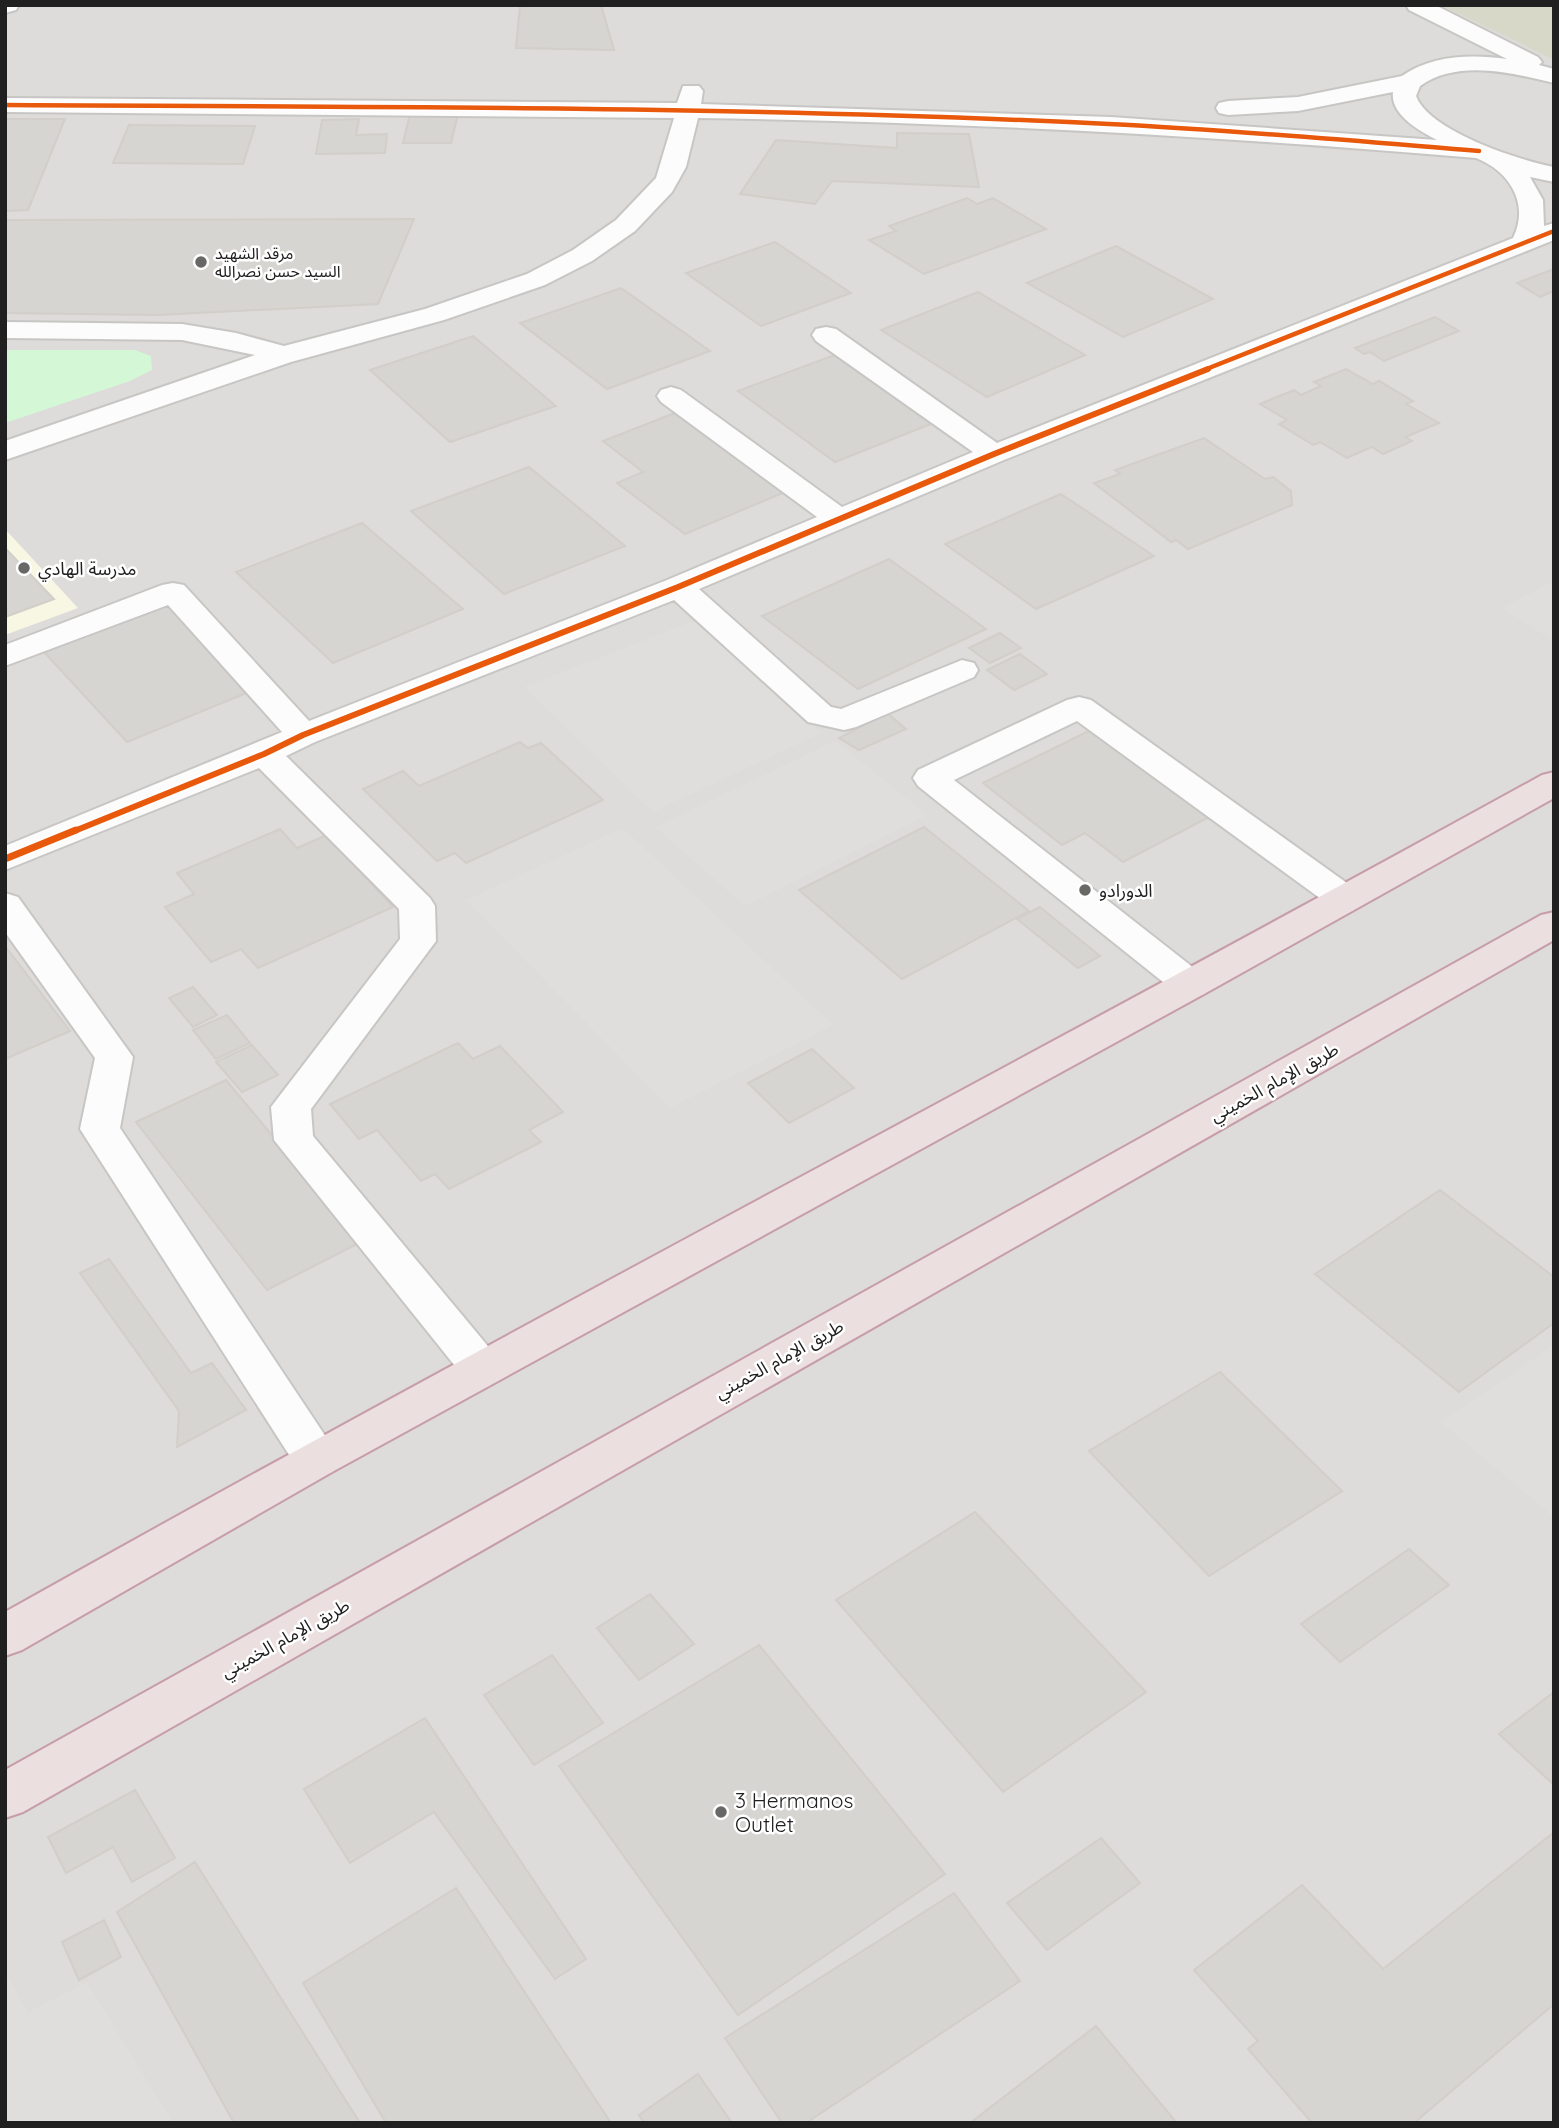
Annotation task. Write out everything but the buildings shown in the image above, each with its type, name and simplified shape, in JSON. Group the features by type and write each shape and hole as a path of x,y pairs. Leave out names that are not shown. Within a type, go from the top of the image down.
{"highway":[{"path":"5,1636 316,1459 1191,985 1554,783"},
{"name":"طريق الإمام الخميني","path":"5,1796 1554,924"}],"street":[{"path":"1418,5 1554,75"},
{"path":"1447,20 1445,46 1404,96 1410,110 1429,124 1504,162 1554,175"},
{"path":"5,105 689,101 1247,108 1298,104 1418,77 1457,65 1493,65 1554,75"},
{"path":"5,86 422,84 1172,126 1479,150"},
{"path":"5,451 283,355 480,300 575,259 612,235 642,210 665,184 675,161 689,101"},
{"path":"1504,162 1524,186 1534,206 1534,225 1524,243"},
{"path":"5,859 264,754 303,735 677,587 994,454 1554,231"},
{"path":"5,330 182,332 236,341 283,355"},
{"path":"826,335 994,454"},
{"path":"671,396 839,519"},
{"path":"677,587 820,715 844,720 962,670"},
{"path":"5,656 173,592 303,735"},
{"path":"1191,985 930,778 1079,707 1345,899"},
{"path":"264,754 417,906 418,941 291,1107 294,1140 482,1369"},
{"path":"5,905 114,1058 100,1129 316,1459"}],"shaded area":[{"path":"5,5 1554,5 1554,2123 5,2123"},
{"path":"1441,5 1554,5 1554,60"},
{"name":"مدرسة الهادي","path":"5,529 78,608 5,635"},
{"path":"1554,581 1554,641 1502,608"},
{"path":"699,619 822,733 653,812 524,687"},
{"path":"835,741 927,815 745,906 655,827"},
{"path":"623,828 833,1025 670,1108 466,900"},
{"path":"1554,1345 1554,1517 1441,1422"},
{"path":"9,1979 28,2012 87,1982 173,2123 5,2123 5,1981"}],"green space":[{"path":"5,350 135,350 151,356 152,370 130,381 5,423"}],"cycle path":[{"path":"5,105 558,109 927,116 1295,135 1479,151"},
{"path":"5,859 264,754 303,735 678,587 994,454 1554,231"}],"place":[{"name":"مرقد الشهيد السيد حسن نصرالله","path":"201,262"},
{"name":"مدرسة الهادي","path":"24,568"},
{"name":"الدورادو","path":"1085,890"},
{"name":"3 Hermanos Outlet","path":"721,1812"}]}
